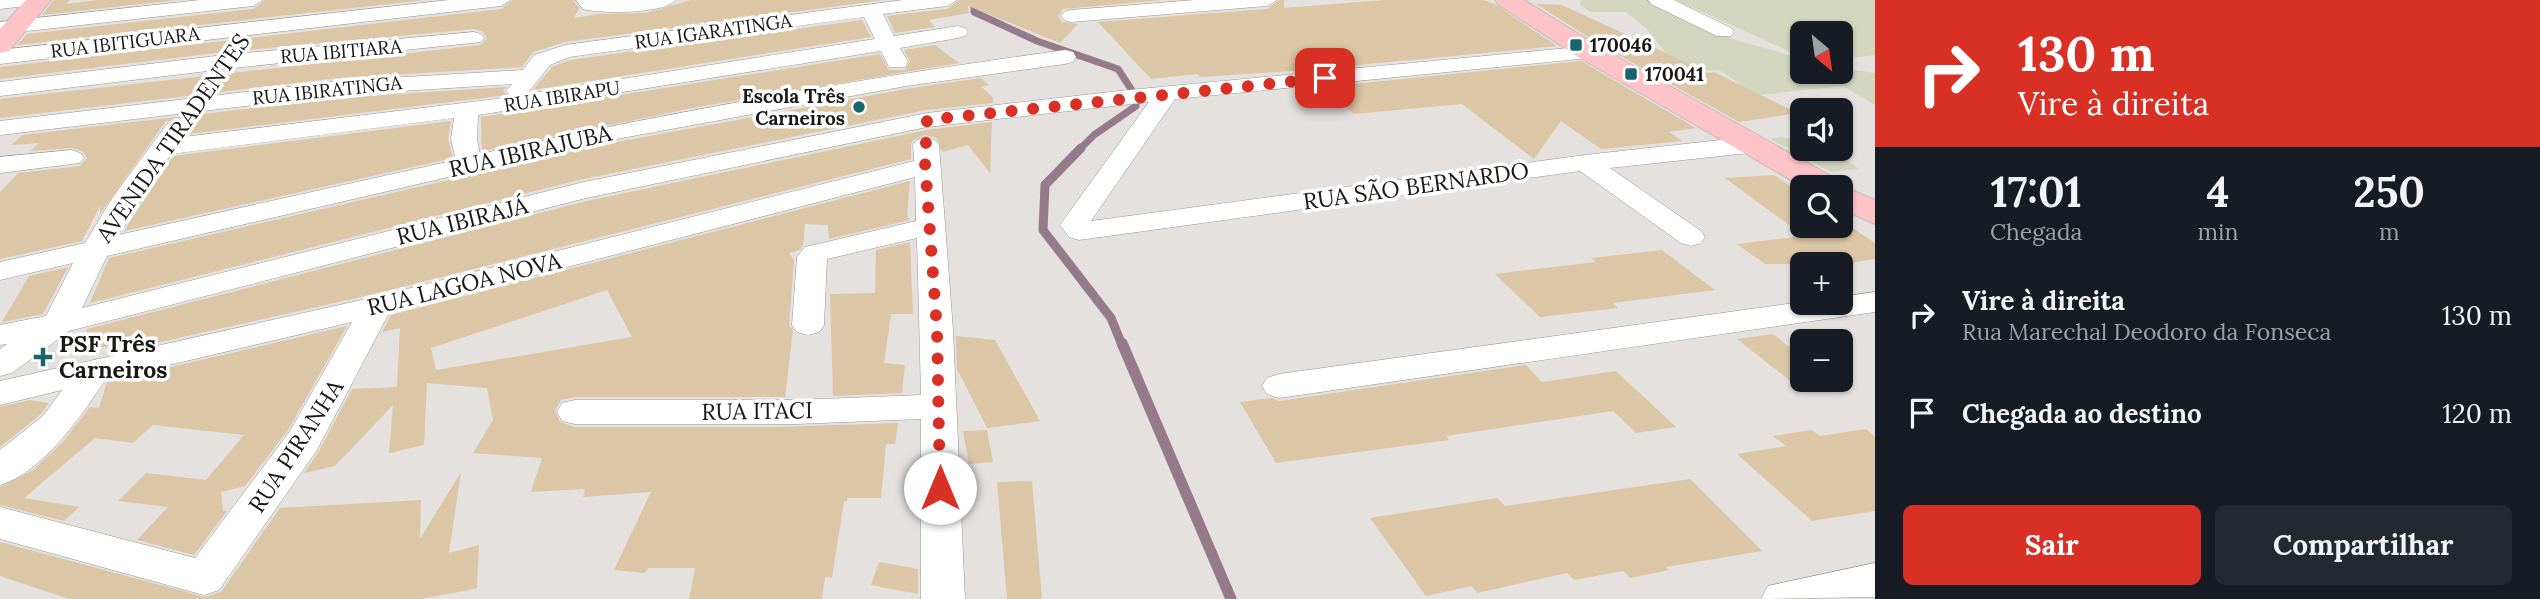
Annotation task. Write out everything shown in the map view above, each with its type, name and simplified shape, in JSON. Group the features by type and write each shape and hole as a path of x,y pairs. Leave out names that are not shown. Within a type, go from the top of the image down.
{"main road":[{"path":"0,46 9,27 38,0"},
{"path":"1507,0 1589,52 1804,175"},
{"path":"1853,202 1875,214"}],"street":[{"path":"0,3 26,0"},
{"path":"9,27 253,0"},
{"name":"AVENIDA TIRADENTES","path":"0,366 58,324 95,250 123,203 192,104 251,27 260,0"},
{"name":"RUA IBITIGUARA","path":"0,57 501,0"},
{"path":"586,0 590,5 603,7 661,1"},
{"name":"RUA IGARATINGA","path":"512,104 523,82 542,60 565,51 947,0"},
{"path":"1071,16 1267,0"},
{"path":"1658,0 1724,32"},
{"path":"871,10 927,120 925,166 939,406 943,599"},
{"name":"RUA IBIRAPU","path":"163,147 512,104 958,32"},
{"name":"RUA IBITIARA","path":"0,89 224,62 474,38"},
{"name":"RUA IBIRAJÁ","path":"0,335 58,324 597,187 927,120 1157,94 1589,52"},
{"name":"RUA IBIRAJUBA","path":"0,271 600,135 906,79 1065,57"},
{"name":"RUA IBIRATINGA","path":"0,128 363,86 530,76"},
{"name":"RUA SÃO BERNARDO","path":"1157,94 1078,218 1075,228 1083,232 1585,163 1748,145"},
{"path":"467,110 464,139 470,164"},
{"path":"0,165 71,158"},
{"path":"1585,163 1691,237"},
{"name":"RUA LAGOA NOVA","path":"0,393 92,374 376,306 925,166"},
{"path":"808,325 813,255 930,226"},
{"path":"1279,386 1875,302"},
{"name":"RUA PIRANHA","path":"0,523 204,578 276,482 308,432 338,382 376,306"},
{"path":"0,471 56,425 92,374"},
{"name":"RUA ITACI","path":"575,412 796,412 939,406"},
{"path":"1783,599 1875,580"}],"green space":[{"path":"1580,0 1651,0 1730,38 1790,56 1790,84 1853,84 1853,70 1875,73 1875,105 1843,86 1710,100 1740,84 1719,70 1667,73 1665,52 1646,28 1626,12 1590,12 1580,5"},
{"path":"1676,0 1875,0 1875,55 1853,58 1853,21 1790,21 1790,52"},
{"path":"1770,139 1790,139 1790,150"},
{"path":"1811,161 1848,161 1859,169 1831,172"}],"building":[{"path":"54,0 69,0 67,4 98,0 176,0 42,15"},
{"path":"265,0 425,0 17,45 27,34 253,9"},
{"path":"513,0 573,0 579,8 574,18 600,14 646,13 691,0 883,0 565,42 533,52 522,67 338,78 0,118 0,99 481,45 487,38 482,31 474,29 224,52 0,79 0,67 501,9"},
{"path":"959,0 1162,0 1063,9 1058,16 1062,22 1078,24 1060,43 968,6 969,13 929,20 935,27 895,33 887,16 947,9"},
{"path":"1279,0 1284,0 1284,8 1384,0 1483,0 1495,4 1557,46 1306,70 1200,77 1197,74 1151,79 1098,22 1267,9"},
{"path":"1536,4 1562,5 1709,73 1714,72 1790,110 1790,114 1739,122 1599,44"},
{"path":"862,20 871,37 533,90 552,67 570,60"},
{"path":"935,45 959,63 698,107 482,151 481,117 880,54 889,70 905,70 910,61 904,50"},
{"path":"1581,61 1696,128 1669,132 1683,141 1601,149 1561,121 1534,159 1462,104 1354,114 1324,87"},
{"path":"981,78 989,85 981,87 993,97 993,103 926,110 583,179 90,303 109,258 601,145 906,89"},
{"path":"506,87 503,91 507,95 188,134 190,128 186,121 166,121 100,214 100,206 82,241 0,259 0,192 18,173 80,166 87,158 82,151 72,148 30,151 39,143 11,145 23,135 338,98"},
{"path":"451,121 448,139 453,158 124,231 173,156"},
{"path":"992,122 990,173 968,145 942,152 937,138 925,135 911,143 911,159 374,294 116,352 119,343 85,352 87,329 587,201 927,130"},
{"path":"1774,175 1790,186 1790,226 1725,178"},
{"path":"910,181 907,216 910,220 829,239 828,225 805,224 803,245 800,250 789,253 794,260 789,325 793,330 785,397 575,397 561,400 555,411 560,422 575,427 778,427 898,423 895,444 886,444 881,498 847,498 847,501 844,501 832,578 825,577 822,599 689,599 695,568 648,568 645,573 614,570 651,492 583,497 585,489 531,492 542,458 473,453 493,420 487,388 427,383 424,445 389,453 393,405 335,466 304,473 319,451 352,389 397,387 400,328 382,332 391,315","holes":["607,290 632,337 436,370 431,348"]},
{"path":"1853,228 1875,243 1875,259 1853,262 1853,252 1790,252 1790,264 1765,264 1737,244 1790,238 1853,238"},
{"path":"910,242 913,314 891,314 884,363 905,365 902,393 833,396 830,294 875,293 876,250"},
{"path":"1662,250 1715,290 1613,303 1618,308 1540,317 1495,274 1596,262 1591,258"},
{"path":"68,267 43,314 2,322 29,276"},
{"path":"347,326 288,430 245,486 221,492 223,511 227,511 194,555 137,540 168,507 118,501 146,473 206,480 244,435 153,425 133,443 95,438 24,498 79,507 64,521 0,505 0,487 33,470 62,443 90,407 99,408 107,382"},
{"path":"1773,334 1790,347 1790,381 1737,339"},
{"path":"956,336 995,340 1040,421 987,428 957,369"},
{"path":"1526,365 1542,382 1616,371 1676,427 1636,433 1613,411 1446,436 1449,440 1276,463 1240,402 1272,398 1279,401"},
{"path":"30,400 49,403 41,414 0,447 0,407"},
{"path":"1866,429 1875,437 1875,511 1812,521 1737,454 1786,446 1773,436 1812,430 1820,436"},
{"path":"987,430 993,462 969,464 963,431"},
{"path":"461,472 449,553 479,545 477,588 464,591 420,599 69,599 0,576 0,542 205,597 221,592 280,508 421,500 420,539"},
{"path":"1690,479 1762,551 1666,567 1669,570 1630,578 1623,571 1574,580 1567,573 1477,593 1472,586 1426,596 1370,518 1497,498 1505,506"},
{"path":"1032,481 1042,599 1007,599 997,482"},
{"path":"879,562 918,569 918,594 871,585"}],"waterway":[{"path":"974,0 974,12 1037,41 1118,69 1133,92"},
{"path":"1081,148 1094,135 1136,106 1136,100"},
{"path":"1081,148 1045,185 1043,230 1111,318 1122,345"},
{"path":"1122,343 1231,599"}],"place":[{"name":"170046","path":"1576,45"},
{"name":"170041","path":"1631,74"},
{"name":"Escola Três Carneiros","path":"859,107"},
{"name":"PSF Três Carneiros","path":"43,357"}],"route":[{"path":"940,488 937,330 925,163 927,120 1325,78"}]}
